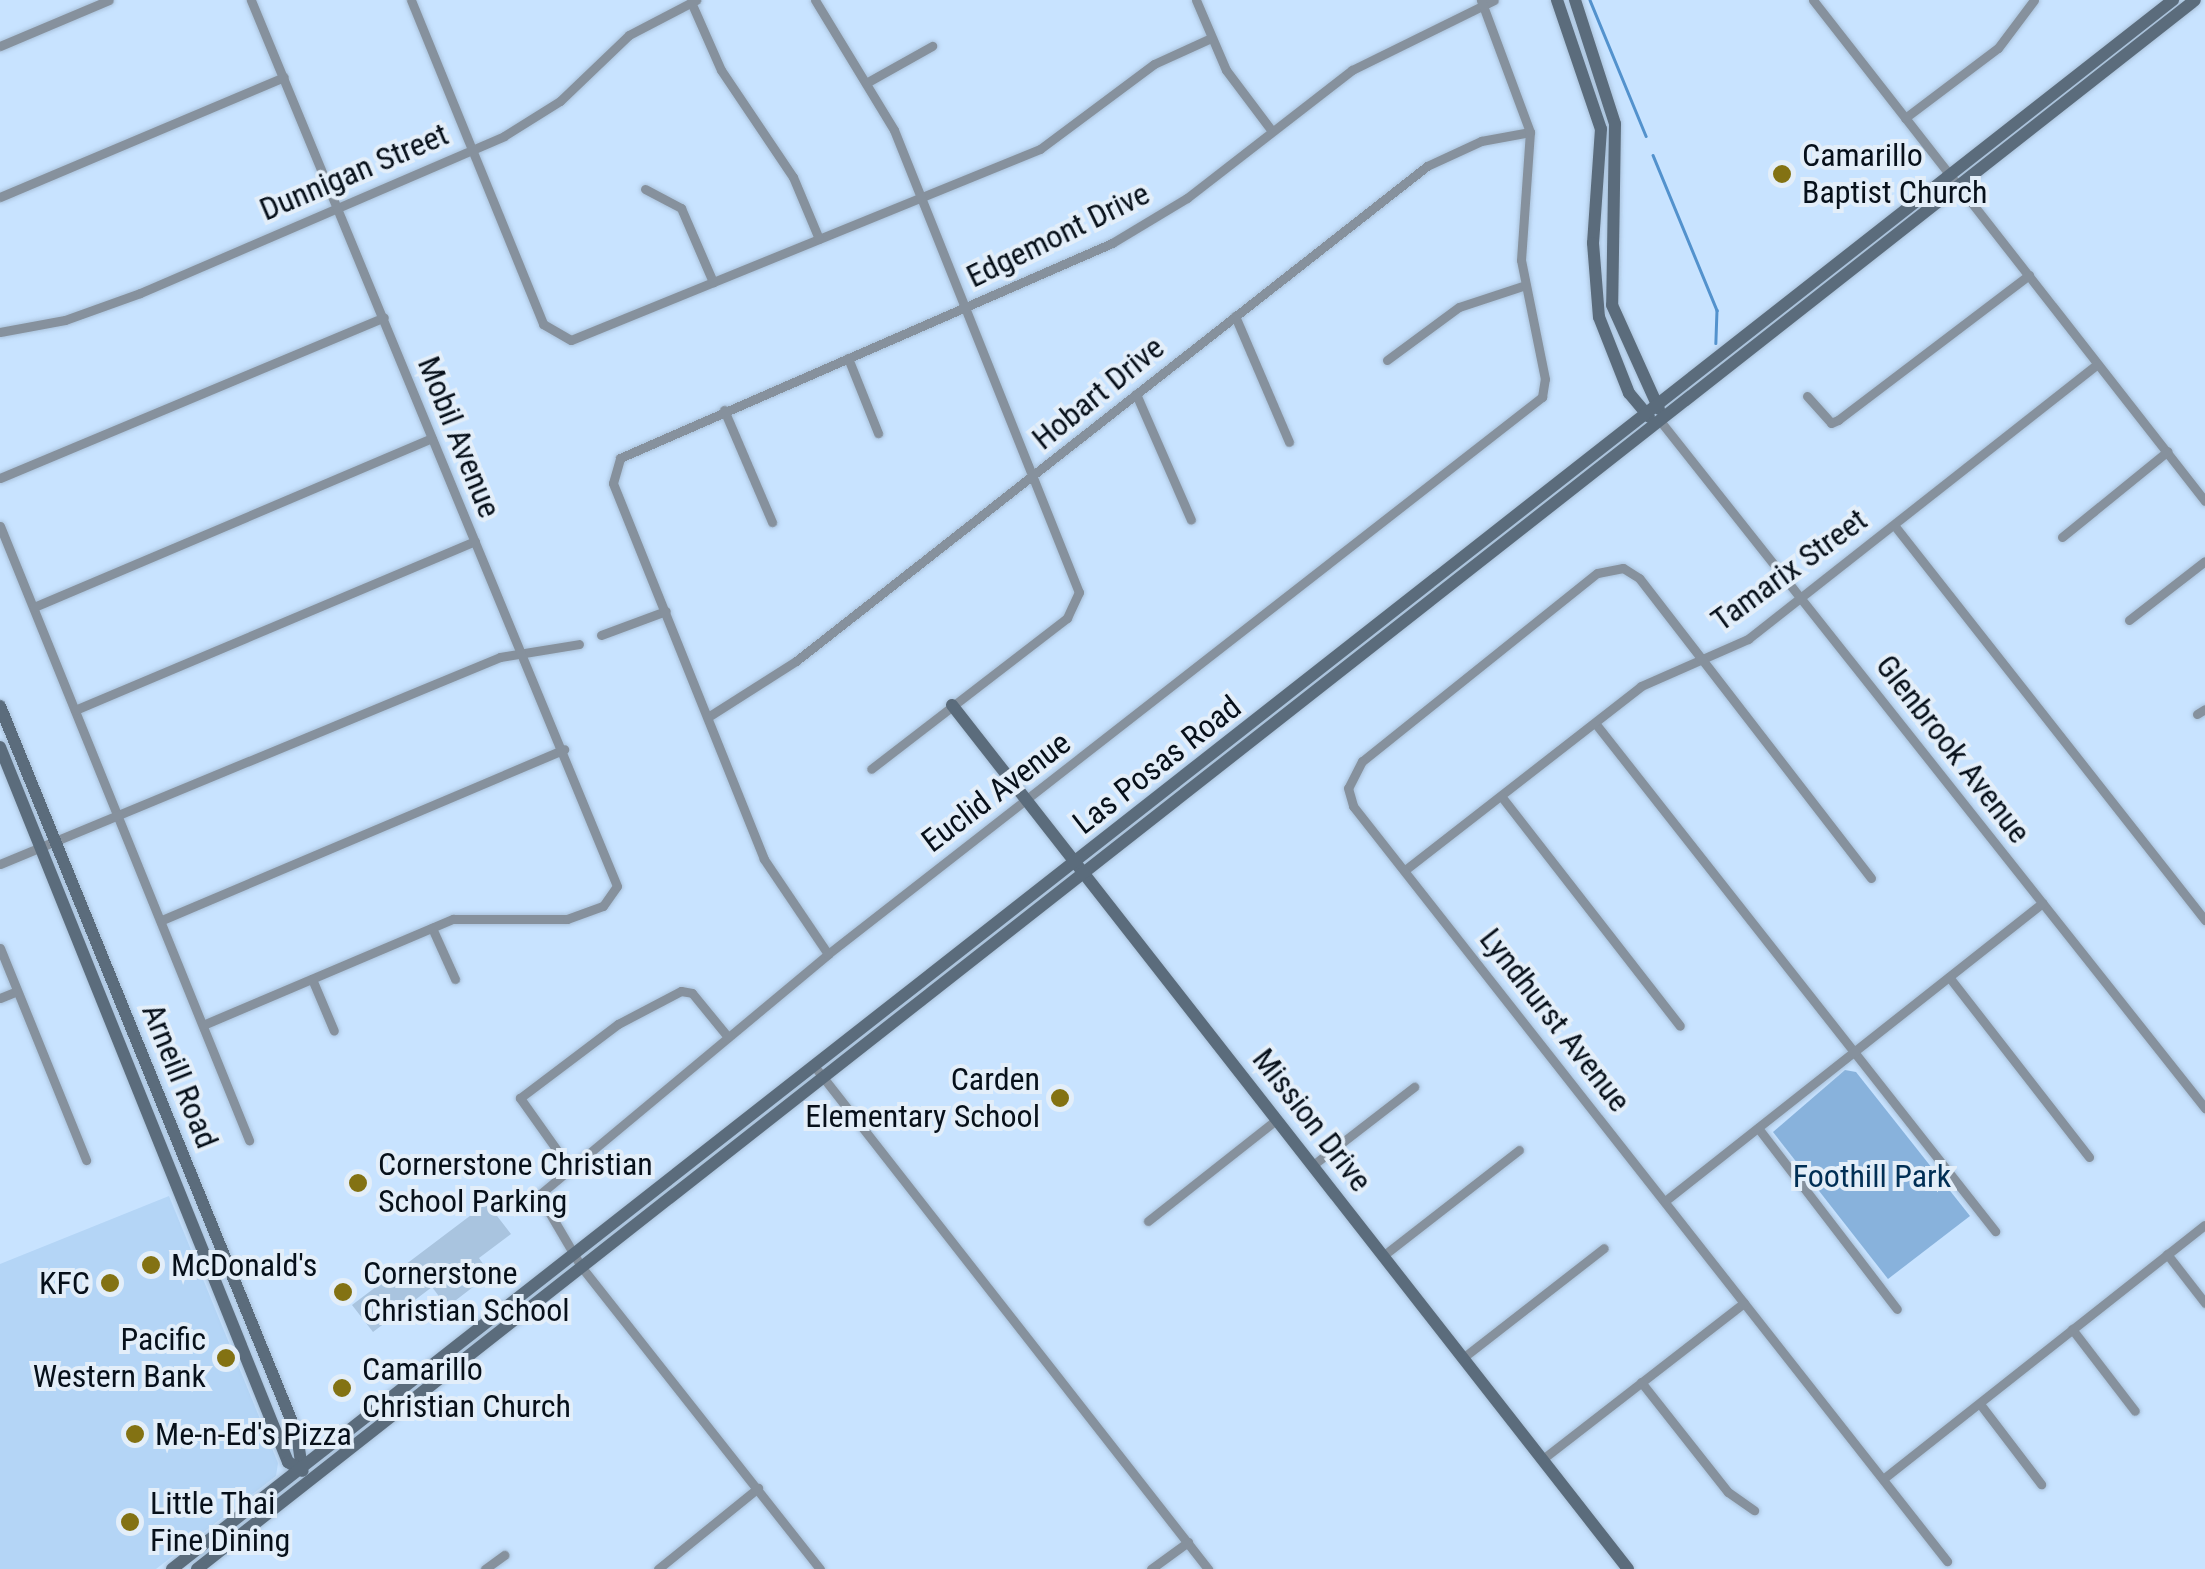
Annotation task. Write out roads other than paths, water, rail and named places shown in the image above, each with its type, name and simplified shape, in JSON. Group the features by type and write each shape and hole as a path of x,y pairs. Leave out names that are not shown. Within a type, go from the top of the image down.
{"main road":[{"path":"1557,0 1600,129 1593,244 1598,316 1644,414 1660,422"},
{"path":"1575,0 1615,124 1612,305 1658,404 1660,422"},
{"name":"Las Posas Road","path":"172,1569 824,1080 1087,876 1660,422 2173,0"},
{"name":"Las Posas Road","path":"197,1569 815,1068 1644,414 2195,0"},
{"name":"Mission Drive","path":"952,705 1628,1569"},
{"name":"Arneill Road","path":"0,706 48,845"},
{"name":"Arneill Road","path":"0,747 48,845 297,1434 302,1468 310,1481"}],"street":[{"path":"0,46 109,0"},
{"name":"Mobil Avenue","path":"251,0 474,541 613,862 615,893 596,911 567,919 478,915 432,928"},
{"path":"411,0 546,329 571,340 1040,148 1154,64 1211,38"},
{"path":"815,0 866,83 922,194 1037,474 1078,598 1067,618 870,768"},
{"path":"1196,0 1211,38 1272,131"},
{"name":"Edgemont Drive","path":"666,611 613,483 616,464 626,452 969,307 1151,221 1394,44 1482,2 1494,0"},
{"path":"1813,0 2205,501"},
{"path":"1905,118 1998,48 2034,0"},
{"path":"694,1 721,70 793,177 819,239"},
{"name":"Dunnigan Street","path":"0,332 65,320 140,294 535,120 628,35 694,1"},
{"path":"1387,360 1459,307 1523,286 1530,132 1482,2"},
{"path":"866,83 932,46"},
{"path":"0,197 284,77"},
{"name":"Hobart Drive","path":"708,717 758,690 1427,166 1480,140 1530,132"},
{"path":"645,189 681,208 713,282"},
{"path":"1807,396 1831,423 1838,420 2029,276"},
{"name":"Euclid Avenue","path":"577,1262 538,1198 569,1167 828,954 1544,391 1523,286"},
{"path":"0,478 384,316"},
{"path":"1236,316 1289,442"},
{"path":"848,358 878,433"},
{"name":"Tamarix Street","path":"1405,870 1641,686 1696,658 1733,648 2097,364"},
{"path":"1136,394 1191,520"},
{"path":"724,410 772,522"},
{"name":"Glenbrook Avenue","path":"1660,422 2205,1108"},
{"path":"34,607 432,438"},
{"path":"2062,537 2168,452"},
{"path":"1894,524 2205,920"},
{"path":"0,526 250,1140"},
{"path":"75,710 474,541"},
{"path":"2129,620 2205,561"},
{"name":"Lyndhurst Avenue","path":"1696,658 1640,578 1619,568 1597,573 1352,773 1350,800 1946,1561"},
{"path":"602,635 666,611 775,883 828,954"},
{"path":"0,864 521,651 579,644"},
{"path":"1696,658 1871,878"},
{"path":"1595,723 1995,1231"},
{"path":"162,920 564,749"},
{"path":"1501,796 1680,1026"},
{"path":"1665,1201 2043,903"},
{"path":"204,1025 432,928 455,979"},
{"path":"0,948 86,1160"},
{"path":"1948,977 2089,1157"},
{"path":"312,979 334,1030"},
{"path":"0,998 18,991"},
{"path":"569,1167 520,1098 618,1024 681,991 692,993 728,1037"},
{"path":"815,1068 1208,1569"},
{"path":"1313,1165 1414,1086"},
{"path":"1148,1221 1276,1120"},
{"path":"1758,1128 1897,1309"},
{"path":"1384,1256 1518,1150"},
{"path":"1884,1479 2205,1225"},
{"path":"1464,1357 1604,1248"},
{"path":"2167,1254 2205,1303"},
{"path":"577,1262 820,1569"},
{"path":"1544,1458 1744,1303"},
{"path":"2072,1329 2135,1411"},
{"path":"1641,1382 1728,1492 1754,1510"},
{"path":"1980,1404 2040,1484"},
{"path":"658,1569 758,1488"},
{"path":"1151,1569 1188,1542"},
{"path":"486,1569 504,1555"}],"waterway":[{"path":"1590,0 1646,136"},
{"path":"1653,155 1717,310 1716,343"}],"place":[{"name":"Camarillo Baptist Church","path":"1782,174"},
{"name":"Carden Elementary School","path":"1060,1098"},
{"name":"Cornerstone Christian School Parking","path":"358,1183"},
{"name":"McDonald's","path":"151,1265"},
{"name":"KFC","path":"110,1283"},
{"name":"Cornerstone Christian School","path":"343,1292"},
{"name":"Pacific Western Bank","path":"226,1358"},
{"name":"Camarillo Christian Church","path":"342,1388"},
{"name":"Me-n-Ed's Pizza","path":"135,1434"},
{"name":"Little Thai Fine Dining","path":"130,1522"}],"park label":[{"name":"Foothill Park","path":"1872,1176"}]}
